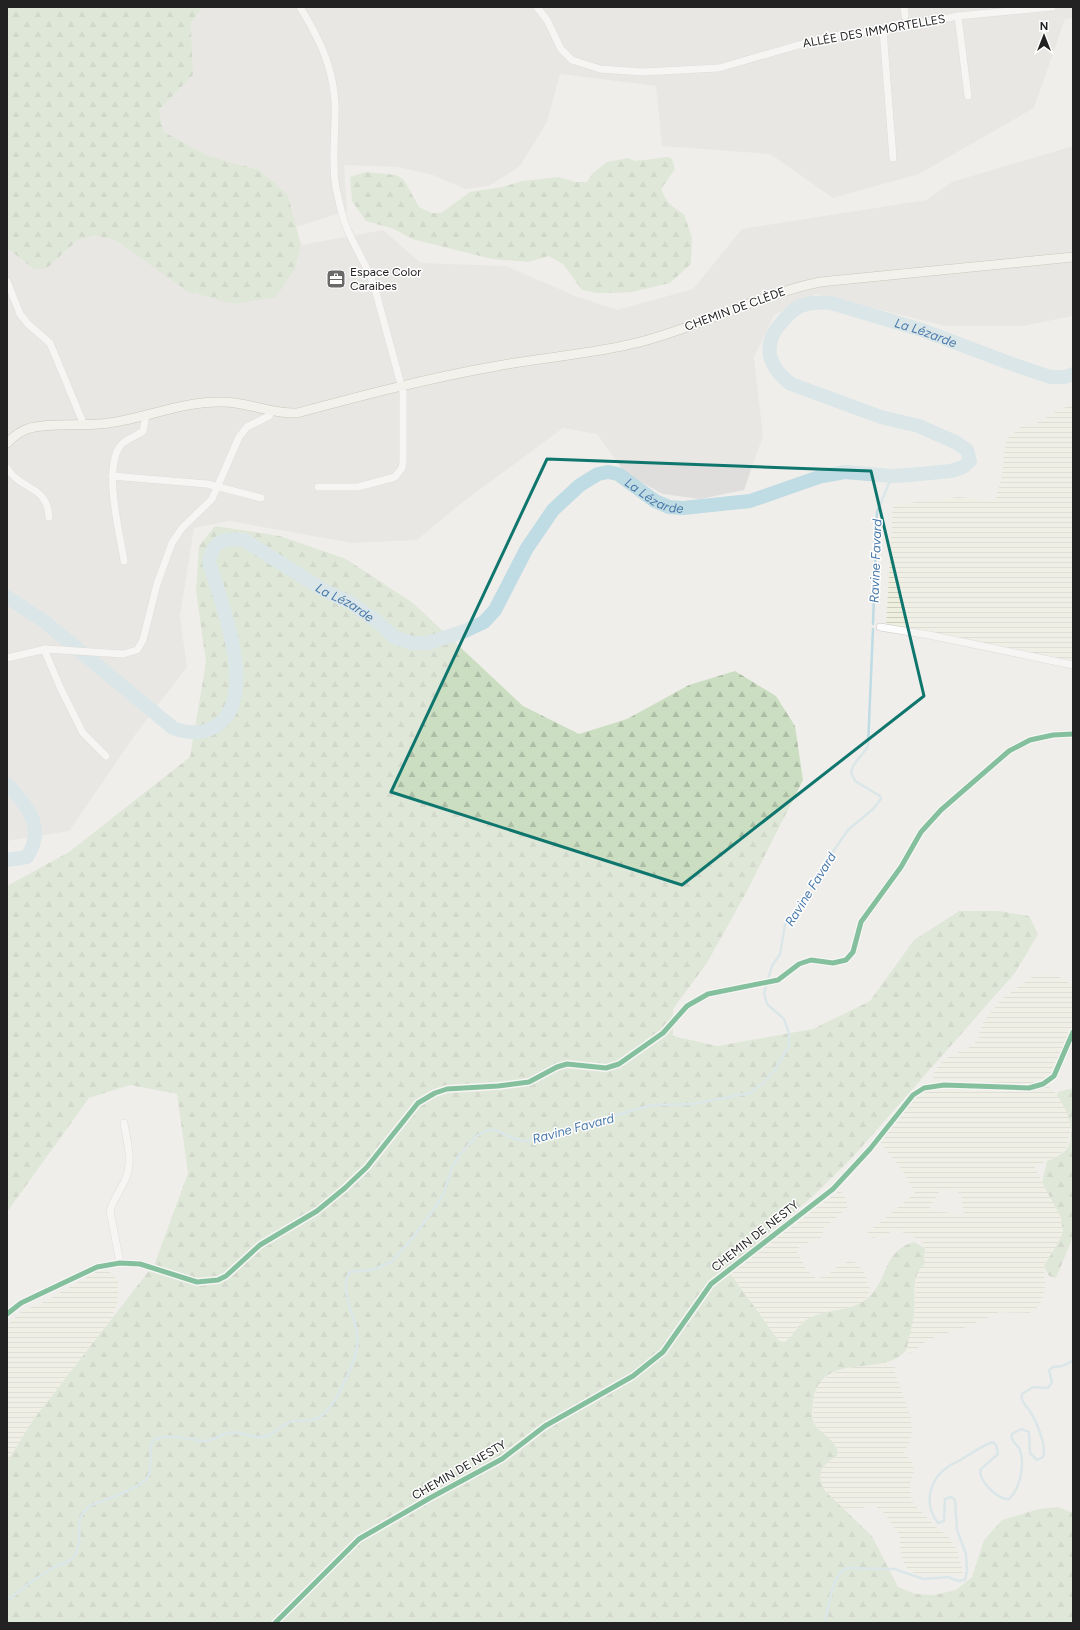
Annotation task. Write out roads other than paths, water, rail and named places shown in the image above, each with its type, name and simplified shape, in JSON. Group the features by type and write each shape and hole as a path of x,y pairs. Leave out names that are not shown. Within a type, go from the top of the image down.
{"main road":[{"name":"CHEMIN DE CLÈDE","path":"7,442 16,433 30,428 48,426 84,426 119,422 188,405 223,402 272,411 297,413 401,385 498,366 639,342 673,332 795,287 820,282 1073,257"}],"street":[{"path":"300,7 317,34 330,70 335,102 334,168 342,213 346,226 372,278 401,385 403,462 399,473 395,477 358,487 318,487"},
{"name":"ALLÉE DES IMMORTELLES","path":"537,7 547,20 561,49 567,56 591,68 616,71 702,70 719,68 826,37 883,30 958,16 1052,7"},
{"path":"904,7 906,16"},
{"path":"958,16 968,96"},
{"path":"883,30 893,158"},
{"path":"7,281 20,314 28,324 50,343 84,426"},
{"path":"7,658 44,649 64,649 123,654 131,653 141,646 157,584 172,543 182,528 208,505 218,486 239,437 247,428 269,416 272,411"},
{"path":"124,561 114,502 112,476 120,447 131,437 143,431 146,415"},
{"path":"7,468 17,480 44,498 48,504 49,517"},
{"path":"112,476 159,479 218,486 261,498"},
{"path":"880,627 929,635 1073,665"},
{"path":"44,649 60,687 83,733 106,756"},
{"path":"7,1314 20,1303 98,1267 120,1263 140,1264 197,1282 218,1280 226,1276 260,1244 317,1211 345,1188 367,1167 418,1103 435,1093 447,1089 498,1086 529,1082 557,1067 567,1064 606,1068 620,1064 663,1033 687,1006 708,994 778,980 799,964 811,960 834,963 846,960 852,952 861,922 901,867 921,832 941,810 1009,751 1030,740 1052,735 1073,734"},
{"name":"CHEMIN DE NESTY","path":"275,1623 359,1539 502,1459 545,1426 633,1376 663,1352 711,1284 834,1189 870,1149 913,1095 924,1088 944,1085 1029,1088 1043,1084 1054,1076 1073,1032"},
{"path":"120,1263 110,1212 126,1177 130,1161 124,1123"}],"waterway":[{"name":"La Lézarde","path":"7,597 45,622 173,728 188,732 209,730 228,714 235,696 236,674 234,650 209,562 213,549 220,542 231,539 244,540 325,591 351,603 379,623 394,637 412,643 428,643 465,631 484,622 495,610 527,548 553,510 580,485 598,474 608,472 618,474 655,501 669,507 683,508 750,501 822,476 845,472 892,476 909,475 951,471 963,467 970,461 967,450 957,443 919,426 881,417 791,384 783,377 777,370 770,355 771,339 775,330 786,317 798,307 824,302 831,303 922,330 1050,377 1065,377 1073,374"},
{"name":"Ravine Favard","path":"873,624 877,512 892,476"},
{"name":"Ravine Favard","path":"7,1601 37,1578 57,1566 69,1561 75,1555 79,1541 81,1517 91,1505 132,1489 146,1480 150,1471 152,1441 164,1437 206,1441 232,1432 261,1437 273,1433 290,1422 308,1421 315,1419 326,1412 335,1401 345,1381 357,1346 356,1328 346,1292 347,1278 350,1272 372,1270 391,1262 414,1236 436,1206 444,1193 452,1167 460,1154 478,1135 488,1130 495,1130 515,1139 526,1141 583,1127 652,1105 692,1104 750,1093 763,1083 775,1070 789,1046 789,1033 784,1019 767,1004 764,993 772,966 780,954 785,925 819,878 834,850 848,830 873,809 881,799 880,796 855,781 851,772 852,768 868,746 873,629"},
{"name":"La Lézarde","path":"7,784 28,809 35,827 35,836 27,857 7,860"},
{"path":"825,1623 834,1584 837,1577 847,1568 894,1569 924,1579 948,1577 958,1581 965,1580 967,1571 966,1554 957,1530 955,1500 951,1497 945,1499 944,1521 938,1523 933,1516 931,1508 930,1492 933,1485 942,1471 993,1442 996,1445 998,1454 981,1469 980,1473 985,1483 994,1493 1000,1497 1009,1499 1013,1495 1019,1483 1022,1469 1020,1450 1013,1441 1012,1434 1021,1429 1029,1432 1030,1453 1037,1460 1043,1457 1044,1453 1043,1441 1030,1411 1022,1400 1022,1394 1033,1387 1048,1388 1052,1382 1049,1370 1053,1367 1062,1366 1073,1361"}],"place":[{"name":"Espace Color Caraibes","path":"336,279"}]}
